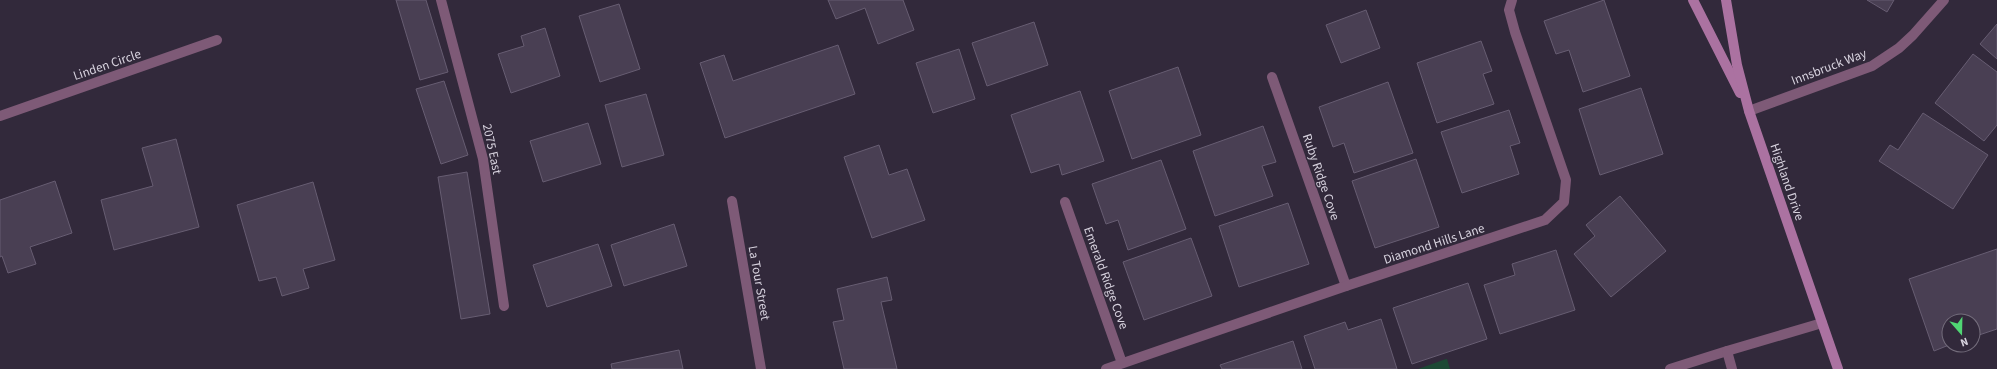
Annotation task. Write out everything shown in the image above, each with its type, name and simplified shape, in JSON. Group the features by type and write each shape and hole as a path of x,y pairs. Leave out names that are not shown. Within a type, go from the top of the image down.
{"main road":[{"path":"1693,0 1749,111"},
{"name":"Highland Drive","path":"1726,0 1737,65 1749,111 1838,369"}],"street":[{"name":"2075 East","path":"441,0 483,158 504,306"},
{"name":"Diamond Hills Lane","path":"1106,369 1346,286 1545,220 1564,202 1566,180 1515,32 1509,10 1512,0"},
{"name":"Innsbruck Way","path":"1749,111 1872,66 1899,48 1913,35 1944,0"},
{"name":"Linden Circle","path":"3,115 217,40"},
{"name":"Ruby Ridge Cove","path":"1272,76 1346,286"},
{"name":"La Tour Street","path":"732,201 761,369"},
{"name":"Emerald Ridge Cove","path":"1065,202 1122,363"},
{"path":"1670,369 1822,323"},
{"path":"1727,351 1732,369"}],"green space":[{"path":"1446,359 1450,369 1418,369"}],"building":[{"path":"396,0 426,0 448,72 420,80"},
{"path":"828,0 903,0 914,30 878,44 865,8 836,19"},
{"path":"1604,0 1630,76 1583,92 1569,50 1556,54 1544,21"},
{"path":"1867,0 1894,0 1887,12"},
{"path":"619,4 640,69 600,82 579,16"},
{"path":"1366,10 1380,48 1341,63 1326,25"},
{"path":"1034,22 1048,65 987,86 972,43"},
{"path":"1997,24 1997,59 1980,44"},
{"path":"545,28 560,76 511,93 498,54 524,46 521,36"},
{"path":"1481,41 1492,71 1483,74 1494,104 1437,123 1417,63"},
{"path":"838,45 855,94 725,138 700,63 724,55 733,81"},
{"path":"959,49 975,99 933,113 916,63"},
{"path":"1973,54 1997,72 1997,125 1984,141 1935,103"},
{"path":"1178,67 1201,135 1132,159 1109,91"},
{"path":"444,81 468,155 441,164 416,89"},
{"path":"1388,82 1413,153 1354,173 1344,143 1333,147 1319,107"},
{"path":"1641,88 1663,154 1600,175 1579,109"},
{"path":"1080,91 1104,161 1062,175 1059,164 1031,173 1011,115"},
{"path":"646,94 664,155 622,167 605,105"},
{"path":"1509,110 1520,143 1510,146 1519,174 1462,193 1441,132"},
{"path":"1923,113 1988,155 1953,209 1879,161 1890,145 1898,150"},
{"path":"588,123 601,164 543,182 530,141"},
{"path":"1263,126 1276,162 1262,166 1273,196 1215,216 1193,151"},
{"path":"176,139 199,227 114,250 101,200 153,186 142,148"},
{"path":"879,145 889,175 907,169 925,220 872,238 844,157"},
{"path":"1416,159 1439,227 1375,248 1352,181"},
{"path":"1161,160 1186,229 1128,250 1118,220 1106,224 1092,184"},
{"path":"467,172 490,314 461,319 438,177"},
{"path":"55,181 72,233 30,247 36,264 8,273 2,256 0,257 0,200"},
{"path":"313,182 335,260 303,269 309,288 282,296 276,277 259,281 237,205"},
{"path":"1620,196 1666,251 1611,297 1574,254 1595,236 1586,225"},
{"path":"1288,203 1309,264 1239,287 1219,226"},
{"path":"674,224 687,266 624,286 611,245"},
{"path":"1191,238 1212,296 1144,320 1123,262"},
{"path":"598,244 612,286 547,307 533,265"},
{"path":"1997,249 1997,329 1981,334 1981,313 1941,313 1941,348 1934,351 1909,279"},
{"path":"1556,250 1575,310 1500,334 1484,285 1515,275 1512,264"},
{"path":"887,277 892,300 881,302 897,369 844,369 833,322 844,320 837,289"},
{"path":"1468,283 1487,339 1412,364 1393,308"},
{"path":"1381,319 1397,369 1315,369 1304,336 1345,322 1348,330"},
{"path":"1293,341 1302,369 1222,369 1220,365"},
{"path":"679,350 683,369 612,369 611,364"}]}
